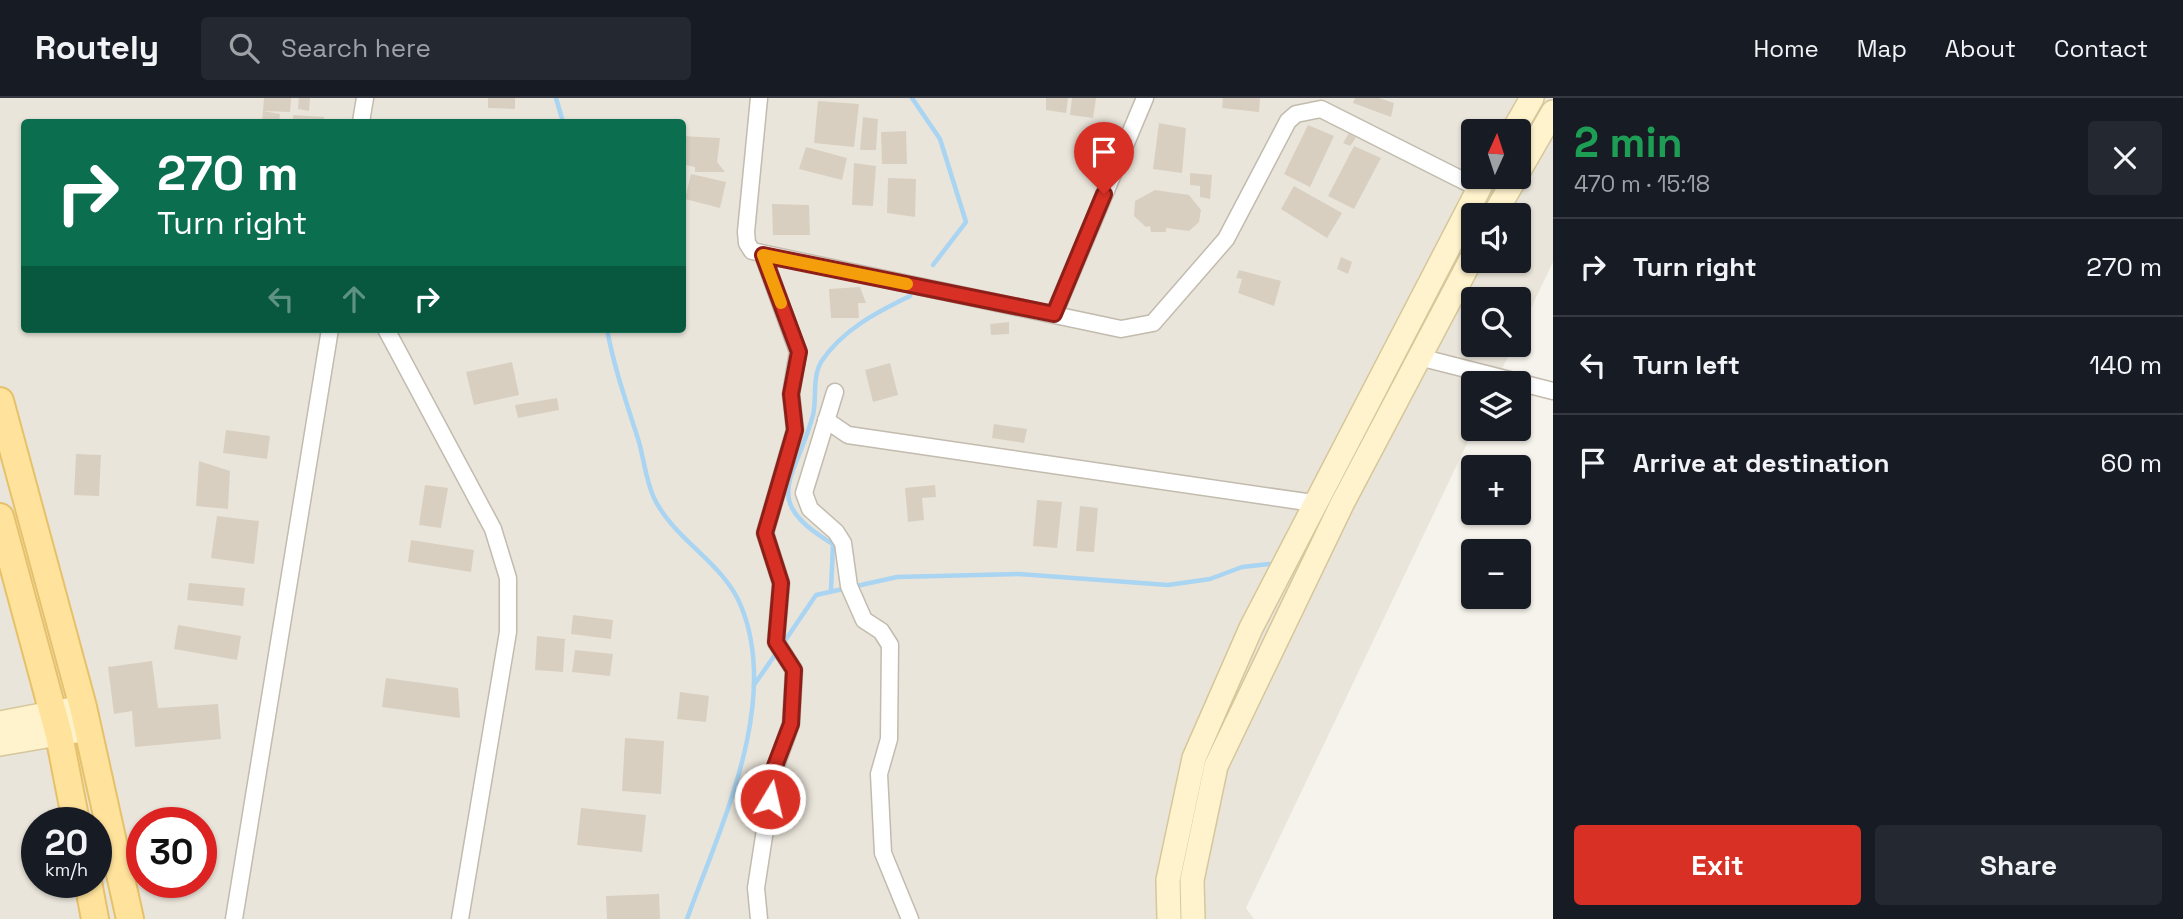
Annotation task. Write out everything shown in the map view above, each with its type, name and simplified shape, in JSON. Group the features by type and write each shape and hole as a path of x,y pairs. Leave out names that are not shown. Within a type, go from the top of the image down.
{"main road":[{"path":"0,401 86,718 130,919"},
{"path":"0,517 57,725 73,807"},
{"path":"91,898 95,919"}],"street":[{"path":"362,119 365,98"},
{"path":"759,98 746,232 747,243 752,251 1121,329 1138,328 1153,323 1226,239 1289,121 1296,114 1322,104 1461,172"},
{"path":"1054,314 1144,98"},
{"path":"1520,119 1532,98"},
{"path":"1531,150 1553,112"},
{"path":"1464,273 1276,635 1216,766 1192,880 1193,915 1168,919 1168,880 1194,758 1251,628 1314,503 1370,402 1477,189"},
{"path":"759,919 757,888 774,771 792,718 794,670 776,642 781,583 765,533 795,430 791,394 799,352 763,255"},
{"path":"234,919 329,333"},
{"path":"388,333 493,529 508,578 508,632 460,919"},
{"path":"1419,357 1553,391"},
{"path":"835,392 804,493 810,509 836,532 843,543 849,586 864,620 881,631 890,645 889,739 879,774 883,853 910,919"},
{"path":"826,420 848,435 1314,503"},
{"path":"0,744 86,718"},
{"path":"0,723 57,725"}],"shaded area":[{"path":"0,98 1553,98 1553,262 1531,308 1531,287 1461,287 1461,357 1508,357 1501,371 1461,371 1461,441 1468,441 1246,908 1254,919 0,919"}],"building":[{"path":"264,98 291,98 290,112 263,111"},
{"path":"299,98 310,98 309,111 298,109"},
{"path":"488,98 515,98 515,109 488,108"},
{"path":"1046,98 1068,98 1066,113 1046,110"},
{"path":"1072,98 1096,98 1093,118 1070,115"},
{"path":"1223,98 1260,98 1259,112 1222,108"},
{"path":"1355,98 1379,98 1394,103 1391,117 1353,103"},
{"path":"818,101 859,104 854,147 814,143"},
{"path":"263,111 280,114 279,119 262,119"},
{"path":"293,115 324,117 324,119 293,119"},
{"path":"863,117 878,119 876,150 860,150"},
{"path":"1159,123 1186,128 1182,173 1153,169"},
{"path":"1308,125 1334,136 1310,187 1284,174"},
{"path":"906,131 907,164 882,164 881,132"},
{"path":"1349,133 1356,138 1350,146 1343,143"},
{"path":"686,136 720,138 717,162 725,172 695,172 695,167 686,165"},
{"path":"1354,146 1381,158 1354,209 1328,196"},
{"path":"806,147 847,158 842,180 799,169"},
{"path":"854,163 876,166 873,206 852,205"},
{"path":"1190,173 1212,175 1210,199 1200,197 1200,186 1190,185"},
{"path":"691,174 726,182 720,208 686,199"},
{"path":"888,178 916,179 915,217 887,213"},
{"path":"1294,186 1342,213 1327,238 1281,209"},
{"path":"1155,190 1189,195 1201,210 1199,222 1189,231 1166,228 1166,232 1151,232 1150,226 1146,227 1134,216 1135,201"},
{"path":"772,204 809,205 810,235 773,235"},
{"path":"1341,257 1352,262 1348,274 1337,269"},
{"path":"1239,270 1281,281 1274,306 1238,293 1242,279 1236,278"},
{"path":"860,287 866,303 858,303 859,318 831,318 829,289"},
{"path":"1009,322 1009,334 991,335 990,324"},
{"path":"512,362 519,395 474,405 466,372"},
{"path":"890,363 898,395 873,402 865,370"},
{"path":"557,398 559,410 518,418 515,405"},
{"path":"994,424 1027,429 1024,443 992,438"},
{"path":"226,430 270,436 267,459 223,453"},
{"path":"76,454 101,455 99,496 74,495"},
{"path":"199,461 230,471 228,509 196,506"},
{"path":"425,485 448,488 441,528 419,525"},
{"path":"935,485 936,497 922,498 924,520 908,522 905,488"},
{"path":"1037,500 1062,502 1057,548 1033,546"},
{"path":"1080,506 1098,508 1094,552 1076,551"},
{"path":"217,516 259,521 254,564 211,558"},
{"path":"411,540 474,550 471,572 408,562"},
{"path":"189,583 245,588 243,606 187,600"},
{"path":"573,615 613,620 611,639 571,634"},
{"path":"178,625 241,636 237,660 174,649"},
{"path":"537,636 565,639 563,672 535,670"},
{"path":"575,650 613,654 610,676 572,672"},
{"path":"152,661 158,708 218,704 221,739 135,747 132,711 114,714 108,667"},
{"path":"386,678 458,688 460,718 382,707"},
{"path":"680,692 709,696 706,722 677,719"},
{"path":"625,738 664,741 661,794 622,791"},
{"path":"581,808 646,815 642,852 577,845"},
{"path":"659,894 660,919 607,919 606,896"}],"waterway":[{"path":"556,98 562,119"},
{"path":"912,98 940,139 966,222 933,265"},
{"path":"831,590 833,544 796,514 789,501 788,487 813,415 818,368 839,340 850,331 873,315 910,296"},
{"path":"608,333 654,498 674,527 723,577 733,591 741,606 752,644 754,683 750,723 741,764 729,805 687,919"},
{"path":"782,645 816,595 897,577 1019,574 1168,585 1210,579 1242,567 1269,564"},
{"path":"754,685 777,652"}],"slow traffic":[{"path":"781,303 763,255 907,284"}],"route":[{"path":"770,799 775,766 790,730 794,670 776,642 781,583 765,533 795,430 791,394 799,352 763,255 1054,314 1104,194"}]}
